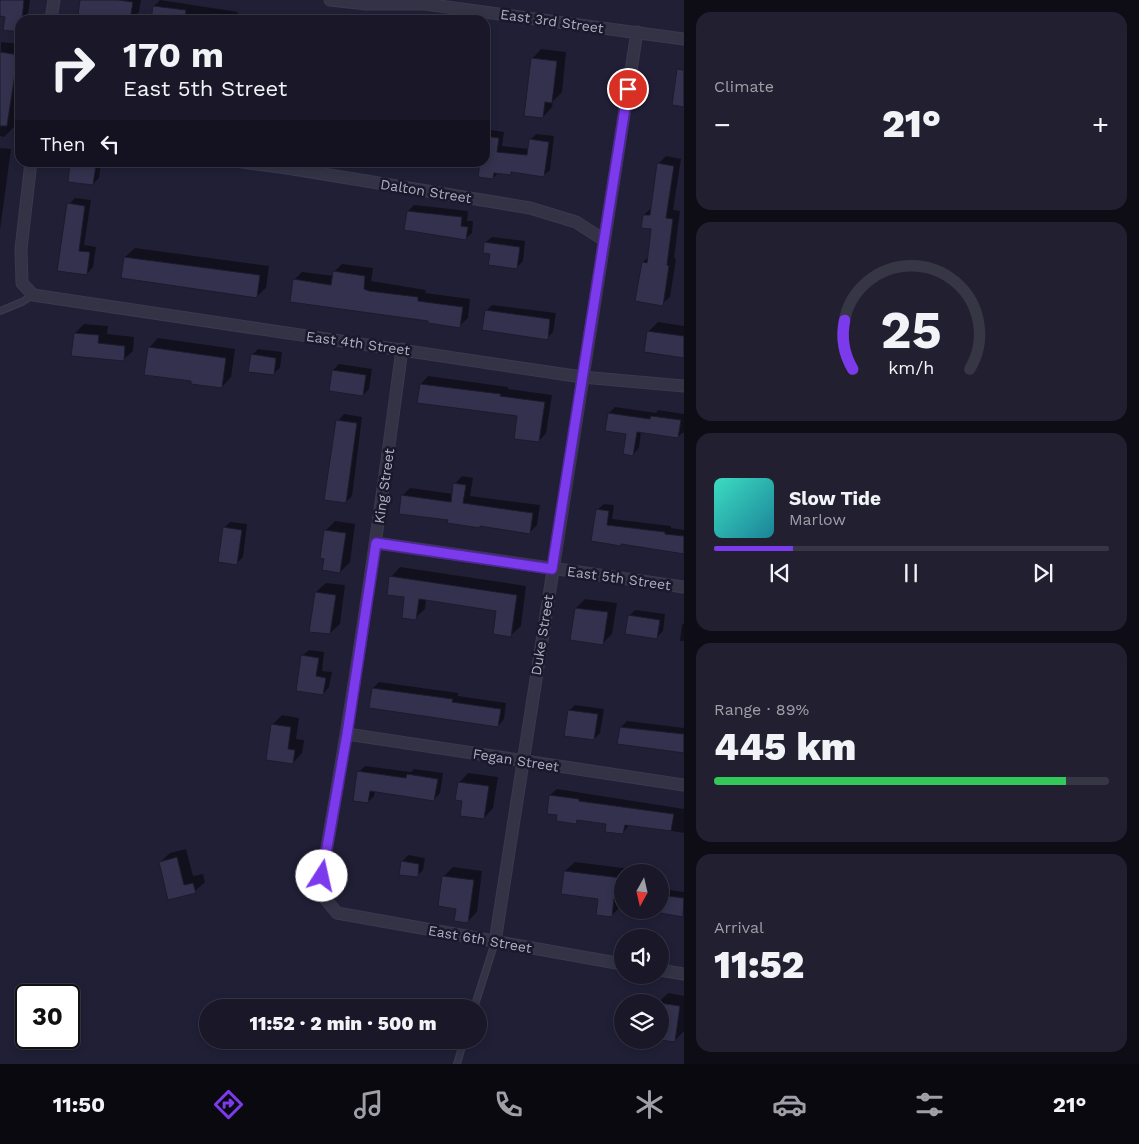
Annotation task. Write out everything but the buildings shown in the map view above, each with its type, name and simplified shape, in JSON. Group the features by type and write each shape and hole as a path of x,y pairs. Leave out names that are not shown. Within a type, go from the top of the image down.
{"street":[{"path":"52,15 54,0"},
{"name":"East 3rd Street","path":"330,0 366,4 425,2 684,39"},
{"name":"Duke Street","path":"495,942 637,32"},
{"path":"30,167 21,249 22,283 33,295"},
{"name":"Dalton Street","path":"280,167 530,208 576,222 604,240"},
{"name":"East 4th Street","path":"33,295 582,377 684,386"},
{"name":"King Street","path":"337,913 319,891 347,734 376,543 402,349"},
{"name":"East 5th Street","path":"376,543 684,587"},
{"name":"Fegan Street","path":"347,734 684,784"},
{"name":"East 6th Street","path":"337,913 614,963"},
{"path":"669,972 684,974"}],"lane":[{"path":"0,311 33,295"},
{"path":"477,999 495,942"},
{"path":"457,1064 461,1049"}],"route":[{"path":"322,876 347,734 376,543 552,569 628,89"}]}
